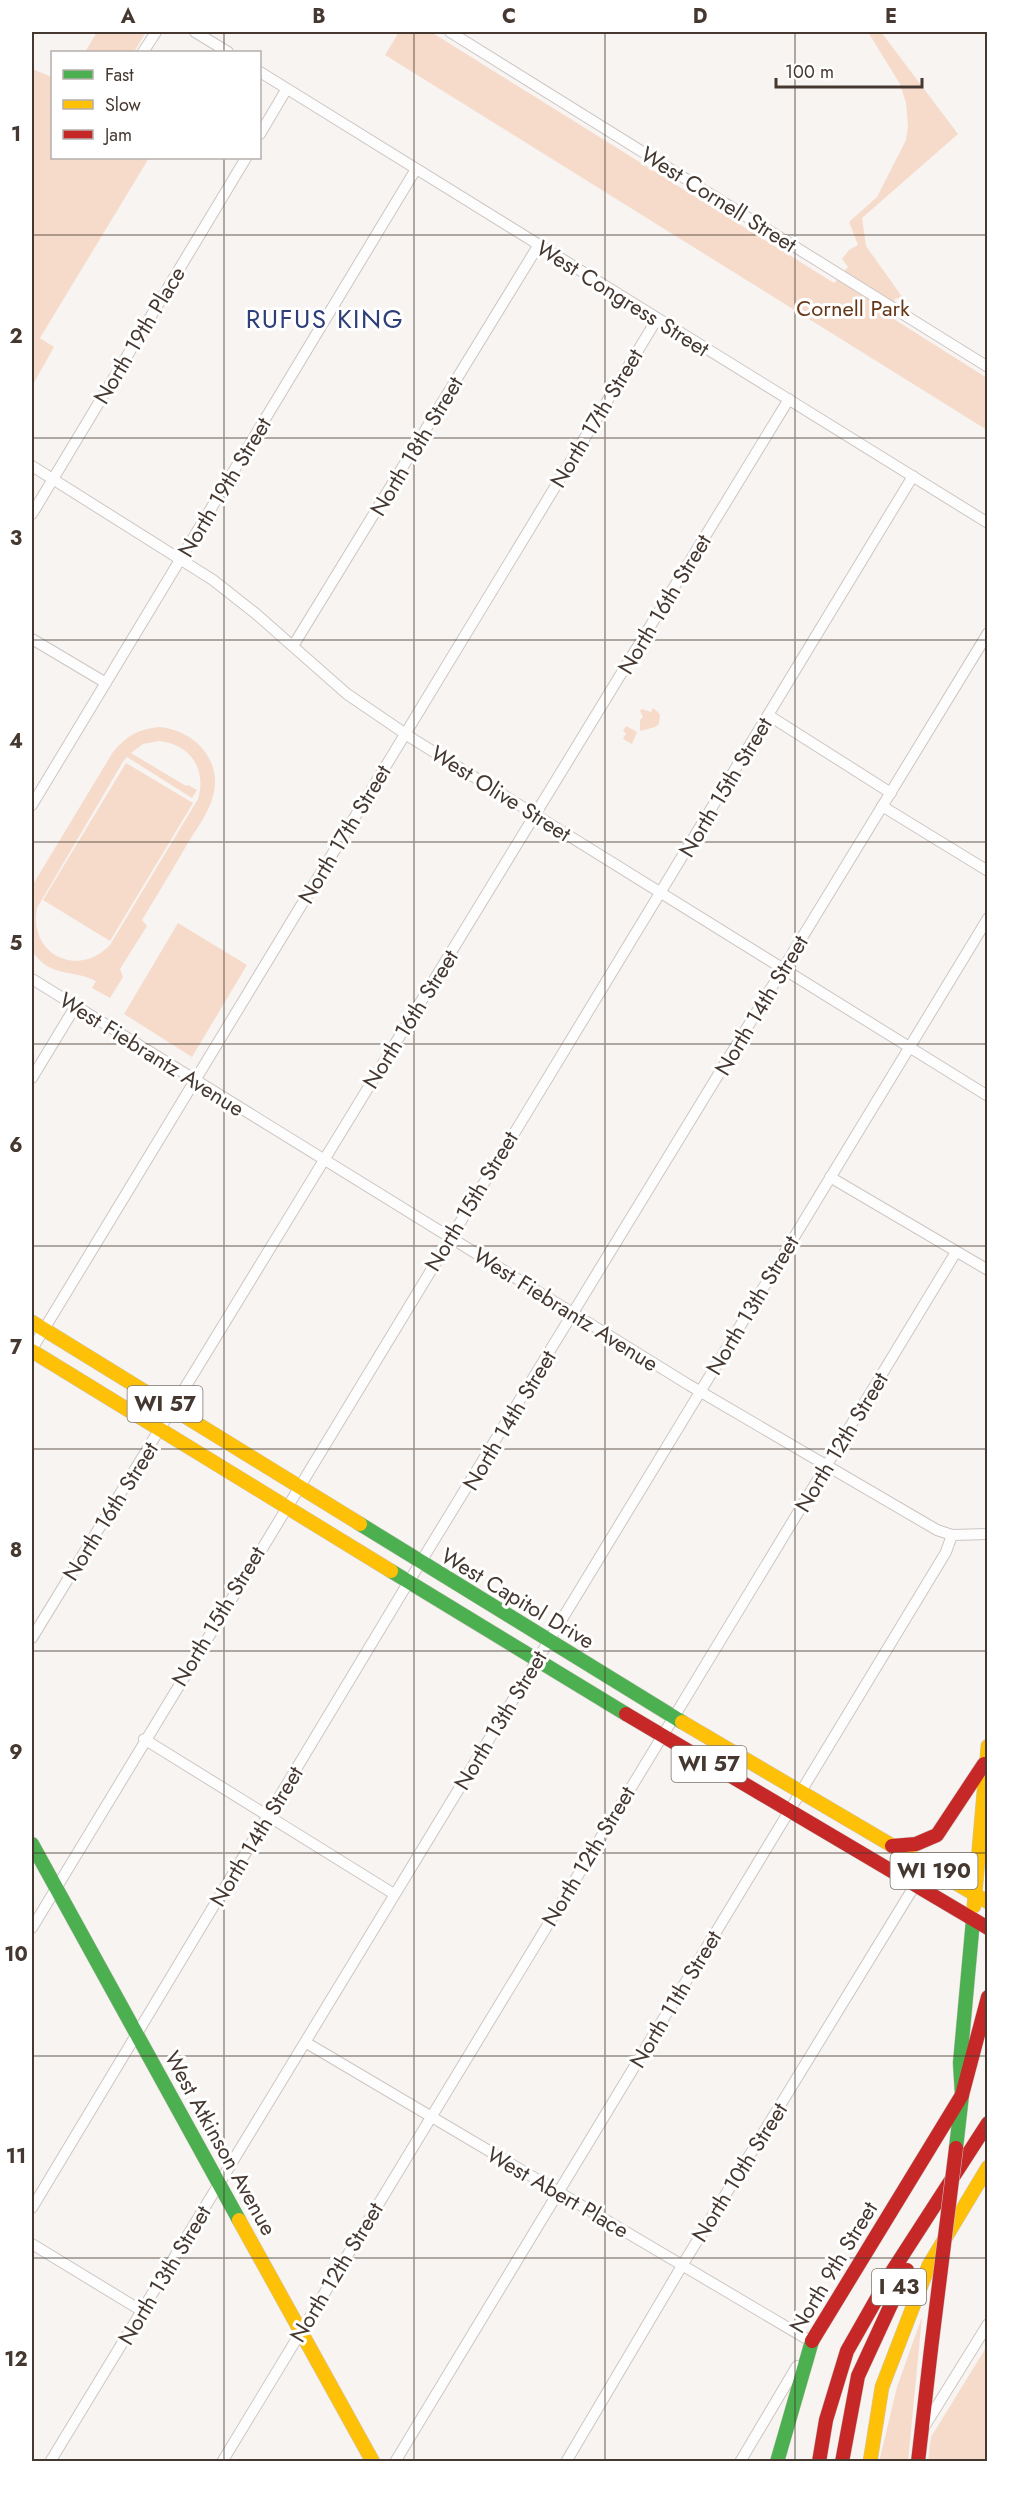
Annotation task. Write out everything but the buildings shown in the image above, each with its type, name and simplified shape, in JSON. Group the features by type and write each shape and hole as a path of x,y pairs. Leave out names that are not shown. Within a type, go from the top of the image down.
{"main road":[{"name":"West Capitol Drive","path":"37,1326 673,1717 982,1899"},
{"name":"West Capitol Drive","path":"32,1350 408,1583 661,1736 987,1928"},
{"path":"918,2462 962,2095 960,2063 973,1920 982,1899 987,1746"},
{"path":"892,1846 916,1846 938,1834 986,1762"},
{"name":"West Atkinson Avenue","path":"32,1844 374,2462"},
{"path":"962,2095 987,1997"},
{"name":"North 9th Street","path":"812,2341 962,2095"},
{"path":"819,2462 826,2420 847,2351 893,2270 987,2124"},
{"name":"I 43","path":"842,2462 858,2376 912,2259 987,2124"},
{"name":"I 43","path":"870,2462 882,2387 929,2265 987,2167"},
{"path":"963,2207 987,2185"},
{"path":"777,2462 812,2341"}],"street":[{"path":"144,51 156,32"},
{"path":"195,32 226,51"},
{"name":"West Cornell Street","path":"450,32 987,367"},
{"name":"West Congress Street","path":"261,73 987,523"},
{"path":"261,132 286,90"},
{"name":"North 19th Place","path":"32,514 245,159"},
{"name":"North 19th Street","path":"32,805 416,169"},
{"name":"North 18th Street","path":"293,646 538,246"},
{"name":"North 17th Street","path":"32,1350 37,1326 194,1080 657,319"},
{"name":"North 16th Street","path":"32,1638 789,399"},
{"name":"West Olive Street","path":"32,466 181,558 255,612 347,694 404,734 987,1096"},
{"name":"North 15th Street","path":"32,1928 144,1739 913,476"},
{"name":"North 14th Street","path":"32,2208 420,1563 987,633"},
{"path":"32,639 106,683"},
{"path":"768,715 891,793"},
{"path":"882,806 987,871"},
{"name":"North 13th Street","path":"50,2462 987,918"},
{"name":"West Fiebrantz Avenue","path":"32,980 699,1391 937,1530 952,1535 987,1534"},
{"path":"32,1078 75,1007"},
{"path":"830,1177 987,1270"},
{"name":"North 12th Street","path":"222,2462 956,1252"},
{"name":"North 11th Street","path":"395,2462 946,1552 952,1535"},
{"path":"144,1739 394,1894"},
{"name":"North 10th Street","path":"566,2462 683,2264 915,1885"},
{"name":"West Abert Place","path":"304,2042 812,2341"},
{"path":"32,2244 142,2311"},
{"path":"922,2430 987,2324"},
{"name":"North 9th Street","path":"740,2462 812,2341"}],"green space":[{"path":"97,32 146,32 135,51 86,51"},
{"name":"Cornell Park","path":"399,32 431,32 834,283 848,267 842,259 849,250 858,245 849,222 877,197 906,140 908,126 906,103 900,84 868,32 881,32 958,134 862,218 866,246 903,298 903,301 896,298 886,314 987,378 987,430 385,55"},
{"path":"32,69 51,77 51,159 148,159 40,338 54,347 32,386"},
{"path":"653,708 660,714 659,724 640,731 640,720 643,717 640,711 642,709 651,712"},
{"path":"626,726 637,732 632,744 623,739"},
{"path":"152,728 172,729 184,734 203,749 214,770 213,796 203,819 142,920 147,926 120,969 123,977 110,998 92,988 96,981 54,969 39,960 32,951 32,886 113,752 133,734","holes":["159,741 179,747 194,760 200,778 198,799 110,945 97,955 84,960 70,960 58,956 48,949 40,938 36,924 37,908 124,760 127,757 192,798 197,790 186,786 131,753 143,744"]},
{"path":"126,763 193,803 110,941 43,900"},
{"path":"178,923 247,965 192,1057 124,1014"},
{"path":"922,2317 908,2461 879,2462 897,2387"},
{"path":"987,2346 987,2461 928,2461 931,2437"}],"traffic: fast":[{"path":"360,1524 682,1722"},
{"path":"391,1571 626,1714"},
{"path":"32,1844 239,2220"},
{"path":"956,2148 962,2095 960,2063 973,1920"},
{"path":"777,2462 812,2341"}],"traffic: slow":[{"path":"32,1322 360,1524"},
{"path":"32,1351 391,1571"},
{"path":"682,1722 988,1902"},
{"path":"974,1906 988,1746"},
{"path":"870,2462 882,2387 929,2265 988,2167"},
{"path":"239,2220 373,2462"}],"traffic: jam":[{"path":"626,1714 988,1928"},
{"path":"892,1846 916,1844 937,1835 984,1764"},
{"path":"812,2341 962,2095 988,1997"},
{"path":"819,2462 826,2420 847,2351 893,2270 988,2123"},
{"path":"931,2349 956,2148"},
{"path":"842,2462 858,2376 907,2270"},
{"path":"918,2462 931,2349"}],"district":[{"name":"RUFUS KING","path":"325,319"}]}
